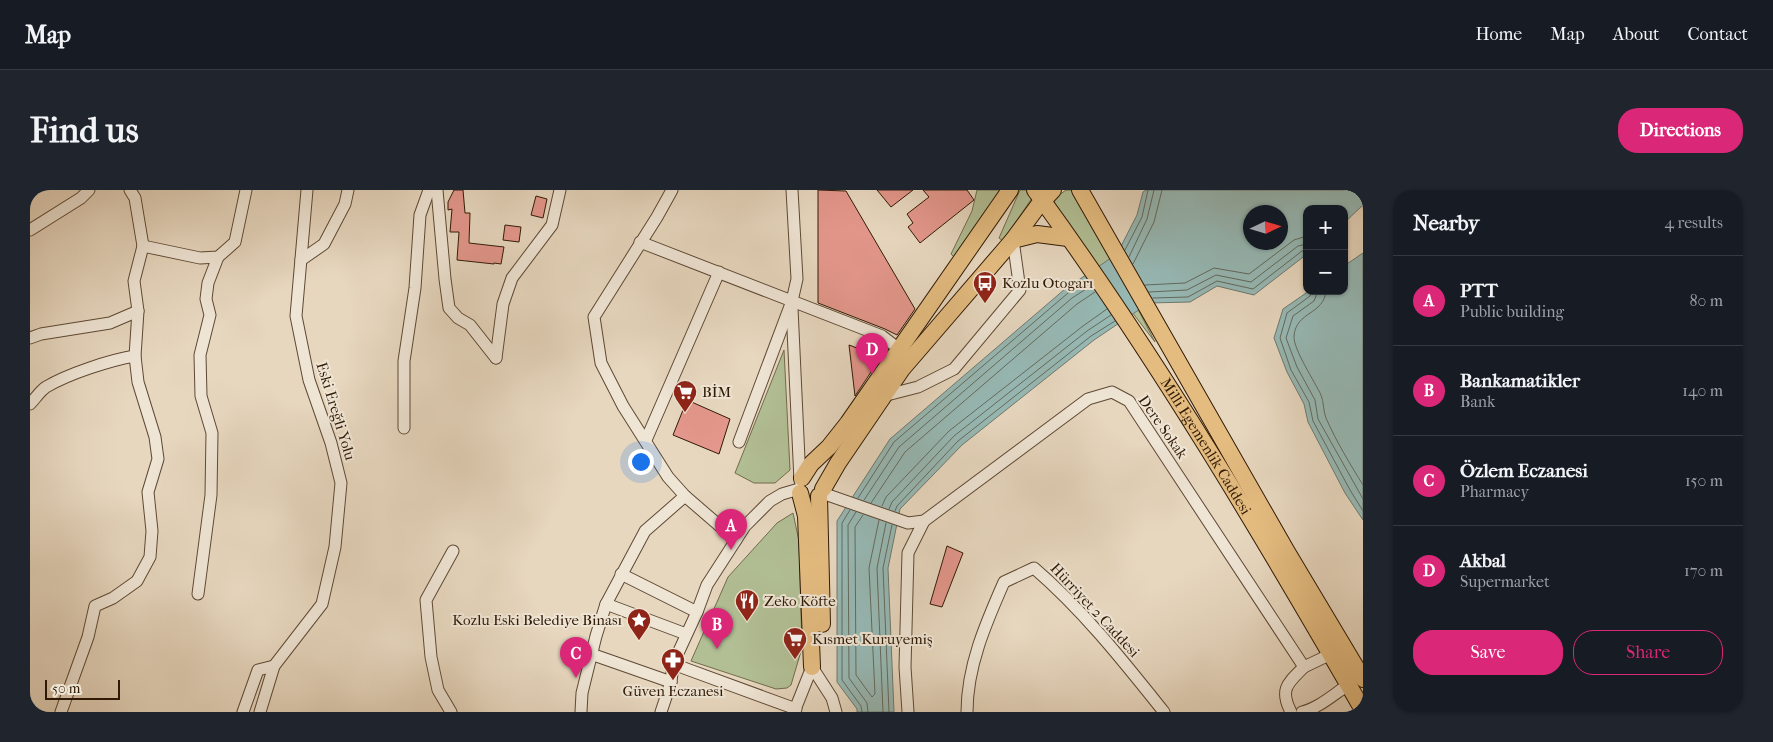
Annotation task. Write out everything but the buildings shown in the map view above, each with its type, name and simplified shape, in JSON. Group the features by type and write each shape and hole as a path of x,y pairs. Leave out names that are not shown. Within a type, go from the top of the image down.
{"highway":[{"name":"Milli Egemenlik Caddesi","path":"1080,190 1287,552 1356,682 1363,710"},
{"path":"812,667 806,516 800,485 811,464 829,447 848,423 1008,193"},
{"name":"Milli Egemenlik Caddesi","path":"1044,193 1073,244 1138,338 1277,561 1330,654 1356,682"},
{"path":"821,492 902,370 1013,240 1044,193"},
{"path":"1013,240 1038,234 1073,244"},
{"path":"800,485 809,475 816,476 822,482 822,640 818,657 812,667"}],"street":[{"path":"30,230 81,198 89,190"},
{"path":"62,712 88,637 95,606 113,598 137,581 150,557 152,531 148,492 158,459 155,437 138,382 136,356 138,311 134,282 144,246 135,198 130,190"},
{"path":"198,594 211,495 212,433 202,396 200,355 210,315 206,298 208,283 218,257 235,242 246,190"},
{"name":"Eski Ereğli Yolu","path":"260,712 274,666 322,604 335,547 341,483 331,443 309,380 296,316 307,190"},
{"path":"301,260 324,244 345,204 348,190"},
{"path":"404,428 404,361 415,288 420,214 429,190"},
{"path":"437,190 449,308 458,318 470,325 496,358 503,304 512,278 552,225 560,190"},
{"path":"672,190 658,217 640,242 594,317 601,363 623,406 668,477 685,496 736,540"},
{"path":"739,442 792,301 797,279 792,190"},
{"path":"883,396 918,387 954,369 1020,290 1013,240"},
{"path":"640,242 882,336 899,349"},
{"path":"144,246 200,258 218,257"},
{"path":"646,440 719,272"},
{"path":"661,712 671,682 673,664 707,585 745,526 770,501 800,485 792,301"},
{"path":"30,338 41,334 110,323 138,311"},
{"path":"30,404 45,388 63,379 114,360 136,356"},
{"name":"Dere Sokak","path":"924,522 1088,399 1112,392 1129,401 1304,668"},
{"path":"821,492 908,523 924,522"},
{"path":"581,712 582,693 591,654 606,604 645,531 685,496"},
{"path":"908,712 905,667 908,553 924,522"},
{"path":"451,712 438,690 431,656 426,600 453,551"},
{"name":"Hürriyet 2 Caddesi","path":"967,712 967,693 980,638 1004,582 1034,568 1063,594 1134,674 1164,712"},
{"path":"621,574 697,612"},
{"path":"606,604 686,634"},
{"path":"591,654 671,682"},
{"path":"1291,712 1285,700 1288,683 1304,668 1330,654"},
{"path":"673,664 795,711 812,667"},
{"path":"243,712 258,670 274,666"},
{"path":"812,667 832,698 836,712"},
{"path":"1302,712 1308,711 1356,682"}],"green space":[{"path":"977,190 1002,190 956,259 951,254 972,211"},
{"path":"1020,190 1026,190 1032,198 1003,241 999,238"},
{"path":"1066,190 1076,190 1155,342 1048,203"},
{"path":"784,350 790,470 775,483 754,483 735,473"},
{"path":"793,513 799,541 802,648 791,685 787,688 776,689 691,661 728,577 777,523"}],"water":[{"path":"1146,190 1363,190 1363,205 1348,219 1348,205 1303,205 1303,257 1254,295 1217,286 1190,302 1149,303 1094,340 962,445 900,509 888,568 894,712 857,712 857,709 837,682 837,521 890,439 1065,289 1117,254 1137,215 1143,192"},
{"path":"1363,253 1363,520 1345,493 1308,422 1304,404 1287,372 1274,338 1283,309 1303,295 1348,295 1348,263"}],"place":[{"name":"Kozlu Otogarı","path":"985,304"},
{"name":"Akbal","path":"872,374"},
{"name":"BİM","path":"685,413"},
{"name":"PTT","path":"731,550"},
{"name":"Zeko Köfte","path":"747,622"},
{"name":"Kozlu Eski Belediye Binası","path":"639,641"},
{"name":"Bankamatikler","path":"717,649"},
{"name":"Kısmet Kuruyemiş","path":"795,660"},
{"name":"Özlem Eczanesi","path":"576,678"},
{"name":"Güven Eczanesi","path":"673,681"}]}
